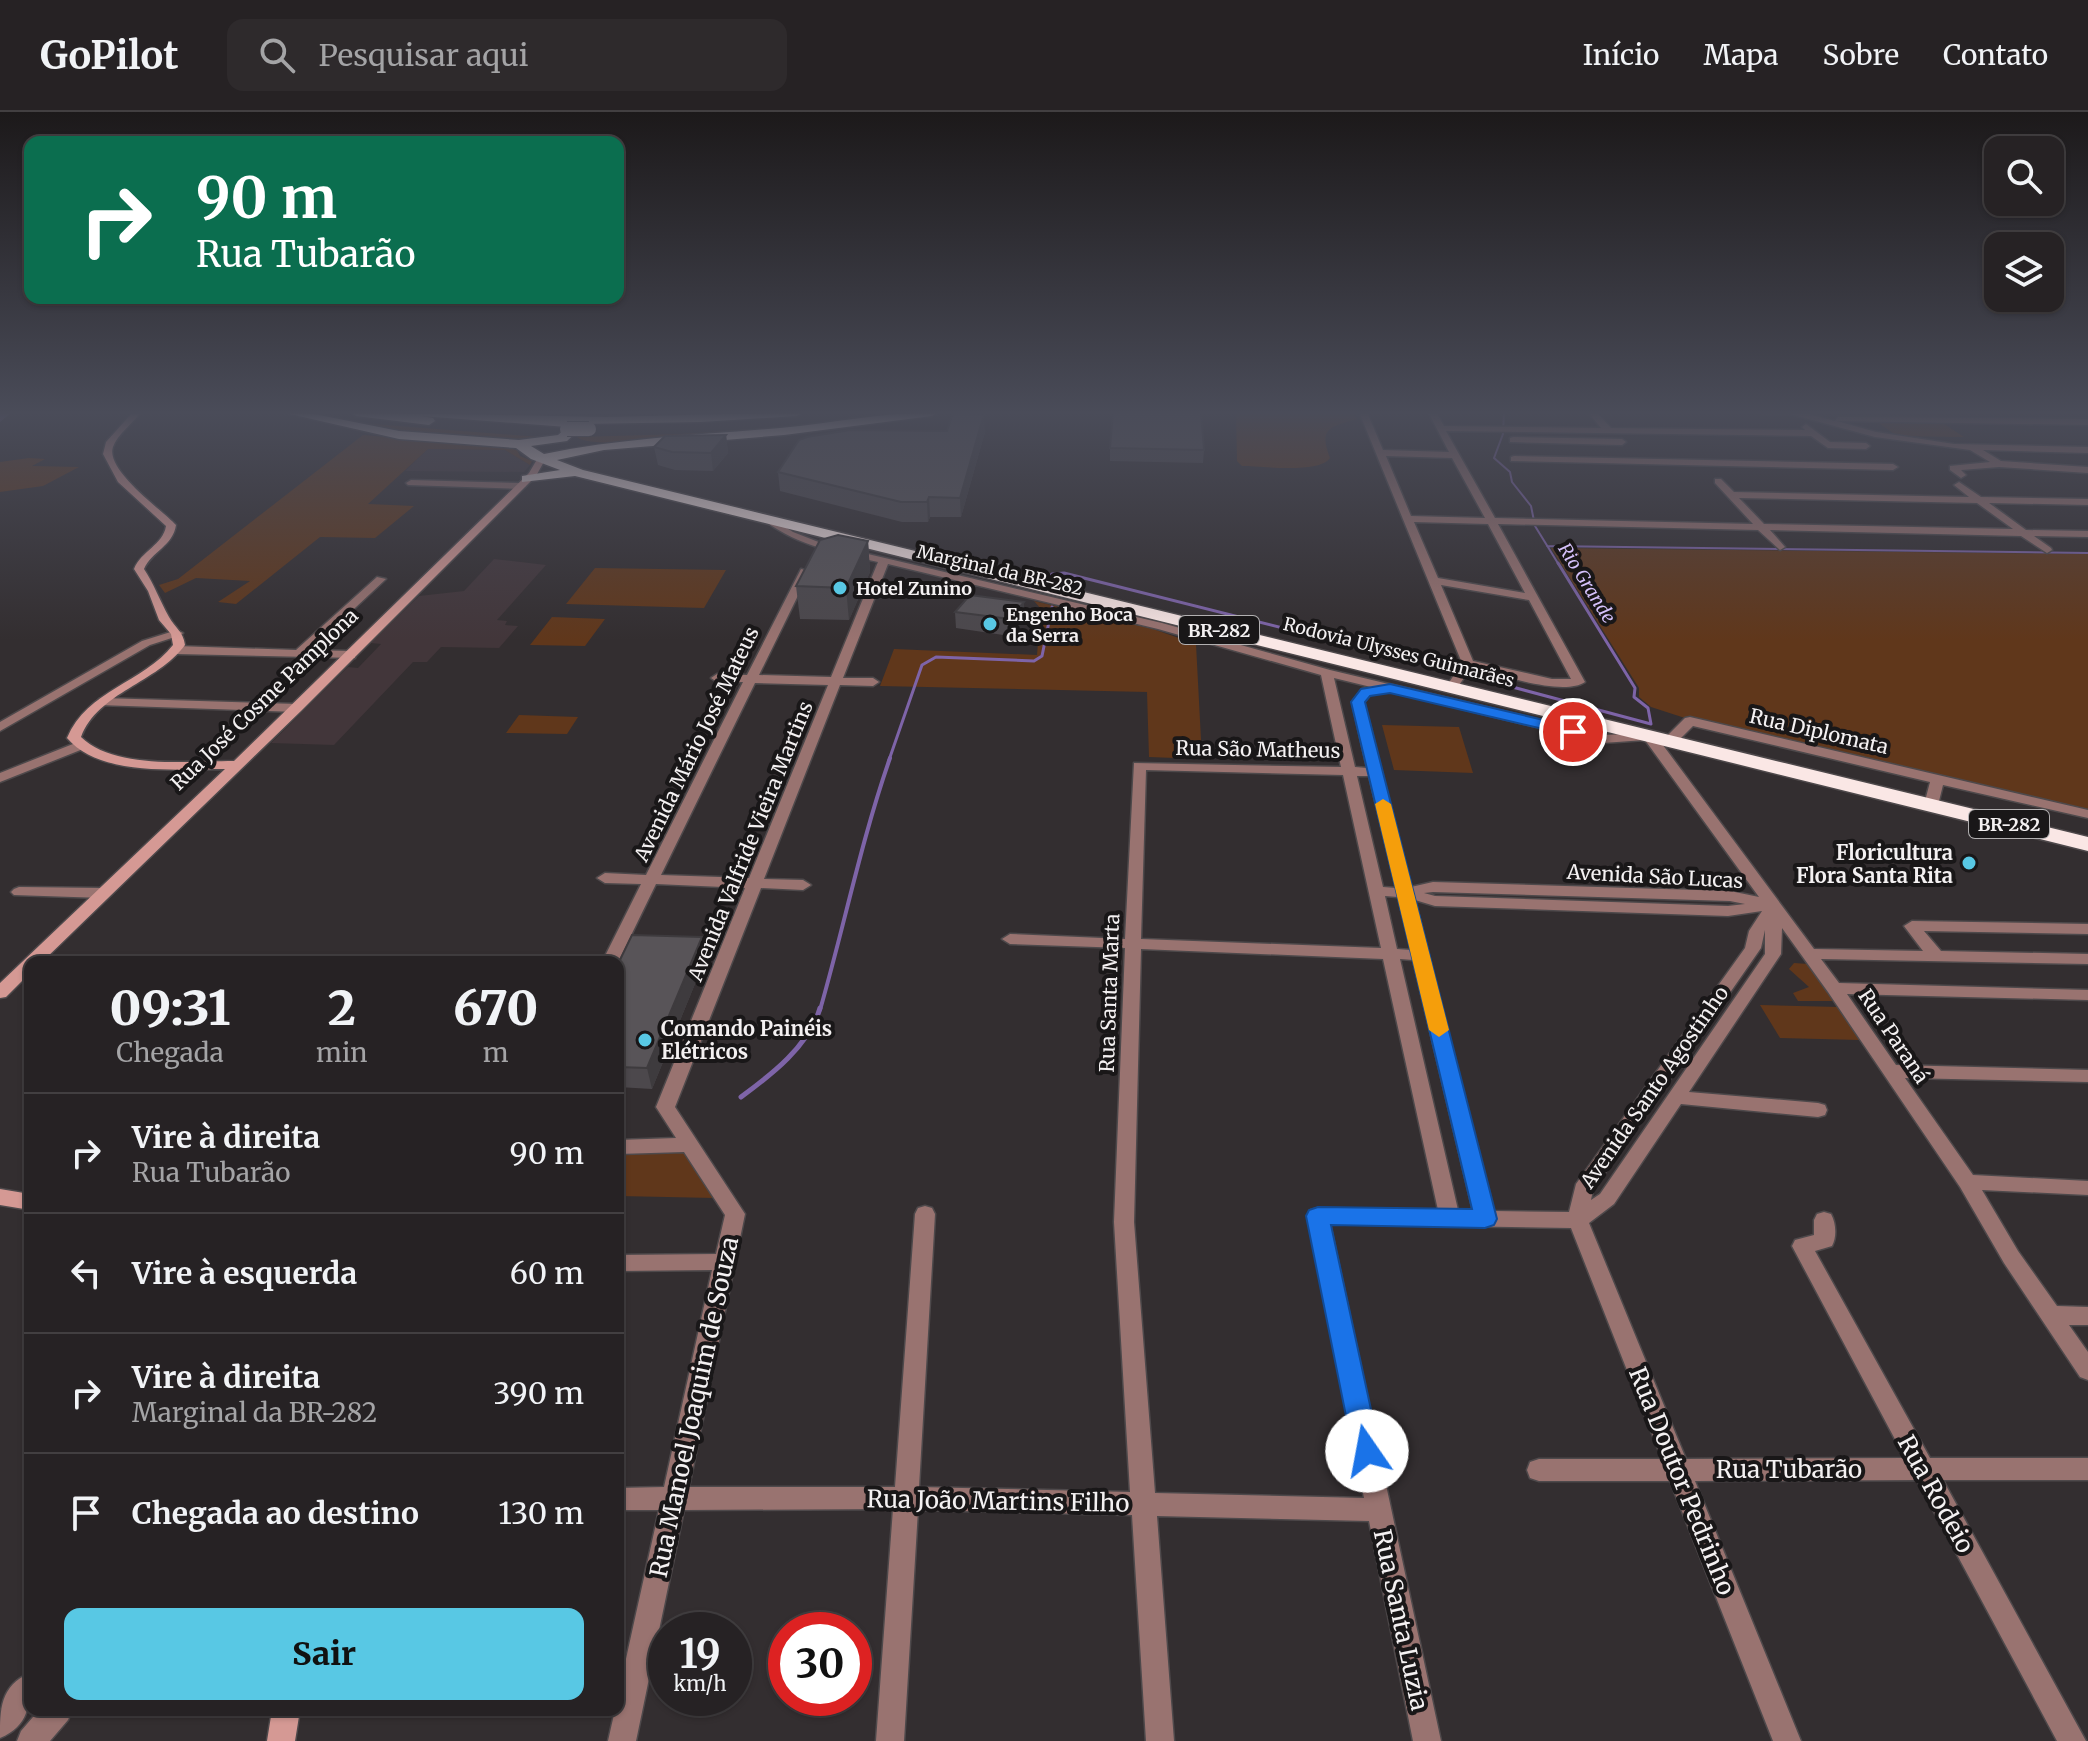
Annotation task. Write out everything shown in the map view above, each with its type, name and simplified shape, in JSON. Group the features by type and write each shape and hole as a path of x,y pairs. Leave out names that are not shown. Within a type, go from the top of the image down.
{"highway":[{"name":"Rodovia Ulysses Guimarães","path":"643,488 2088,844"}],"street":[{"path":"130,488 171,525 168,537 142,560 139,569 153,591 165,620 177,633 177,650"},
{"name":"Rua José Cosme Pamplona","path":"38,956 297,708 519,488"},
{"path":"1395,488 1468,663"},
{"path":"1468,663 1552,683 1579,682 1474,488"},
{"path":"1725,488 1780,547"},
{"path":"1968,488 1979,500 2047,550"},
{"path":"1731,495 2088,502"},
{"name":"Marginal da BR-282","path":"768,519 789,534 818,545 1162,626 1327,673 1603,739 1660,739"},
{"path":"1408,519 2088,534"},
{"name":"Avenida Mário José Mateus","path":"613,956 818,545"},
{"name":"Avenida Valfride Vieira Martins","path":"735,1214 665,1107 884,561"},
{"path":"300,653 381,579"},
{"path":"1434,581 1535,598"},
{"path":"0,727 146,643 177,633"},
{"path":"238,765 130,762 78,746 74,738 76,728 103,702 177,650 351,655"},
{"path":"1452,687 1468,663"},
{"path":"1327,673 1450,1218 1578,1220"},
{"path":"717,678 873,682"},
{"path":"1390,688 1366,692 1358,702 1485,1219"},
{"path":"103,702 297,708"},
{"name":"Rua Diplomata","path":"1660,739 1690,721 2088,814"},
{"name":"Rua Paraná","path":"1660,739 1967,1182 1997,1235 2088,1370"},
{"path":"0,778 78,746"},
{"name":"Rua São Matheus","path":"1139,766 1375,772"},
{"name":"Rua Santa Marta","path":"1139,766 1124,1222 1160,1741"},
{"path":"1931,805 1938,780"},
{"path":"605,878 803,885"},
{"name":"Avenida São Lucas","path":"1375,891 1405,893 1435,901 1730,896 1774,904"},
{"path":"19,892 103,893"},
{"name":"Avenida São Lucas","path":"1572,898 1728,911 1774,904"},
{"name":"Avenida Santo Agostinho","path":"1578,1220 1583,1189 1753,948 1757,931 1774,904"},
{"name":"Avenida Santo Agostinho","path":"1578,1220 1607,1199 1773,954 1774,904"},
{"path":"1728,911 1741,914 1757,931"},
{"path":"1936,956 1912,926 2088,929"},
{"path":"1010,939 1420,955"},
{"path":"1811,954 2088,959"},
{"name":"Rua José Cosme Pamplona","path":"0,993 24,970"},
{"path":"1834,988 2088,995"},
{"path":"1686,1043 1706,1052"},
{"path":"1891,1071 2088,1076"},
{"path":"1676,1097 1818,1110"},
{"path":"624,1147 690,1145"},
{"path":"1967,1182 2088,1188"},
{"path":"0,1197 24,1201"},
{"name":"Rua Manoel Joaquim de Souza","path":"622,1741 735,1214"},
{"path":"890,1741 925,1214"},
{"name":"Rua Santa Luzia","path":"1427,1741 1318,1216 1450,1218"},
{"name":"Rua Doutor Pedrinho","path":"1578,1220 1787,1741"},
{"name":"Rua Rodeio","path":"1824,1220 1825,1240 1802,1246 2072,1741"},
{"path":"624,1263 725,1262"},
{"path":"2050,1315 2088,1316"},
{"name":"Rua Tubarão","path":"1539,1470 2088,1469"},
{"name":"Rua João Martins Filho","path":"624,1499 906,1498 1379,1510"},
{"path":"0,1724 24,1694"},
{"path":"31,1741 53,1716"},
{"path":"281,1741 285,1716"}],"shaded area":[{"path":"0,488 29,488 0,492"},
{"path":"295,488 385,488 368,504 414,506 375,538 320,537 236,604 218,602 250,581 196,578 165,593 159,585 178,579"},
{"path":"1551,548 2088,554 2088,812 1691,720 1651,707 1639,697 1639,688"},
{"path":"494,559 546,565 497,620 507,621 505,625 518,626 499,648 441,647 427,662 413,662 334,745 271,743 348,667 358,668 381,644 371,643 419,596 464,591"},
{"path":"595,568 726,570 704,608 566,604"},
{"path":"1034,601 1153,629 1196,644 1202,759 1149,757 1147,692 880,686 894,649 1037,655 1041,609"},
{"path":"552,617 605,619 585,646 530,645"},
{"path":"519,715 578,717 567,734 506,733"},
{"path":"1382,725 1459,727 1473,773 1394,770"},
{"path":"1794,963 1808,964 1834,1001 1798,1001 1793,993 1809,987 1789,969"},
{"path":"1760,1005 1839,1007 1860,1040 1780,1038"},
{"path":"686,1150 715,1198 624,1196 624,1152"}],"building":[{"path":"844,488 963,488 960,498 929,497 927,502 901,502"},
{"path":"838,535 868,541 846,588 796,586 820,540"},
{"path":"970,595 1024,602 1010,619 955,612"},
{"name":"Comando Painéis Elétricos","path":"632,935 702,937 647,1068 624,1067 622,956"}],"waterway":[{"name":"Rio Grande","path":"1517,488 1531,506 1535,526 1547,546"},
{"path":"1547,546 2088,553"},
{"name":"Rio Grande","path":"1547,546 1559,565"},
{"name":"Rio Grande","path":"1490,681 1651,724 1648,708 1634,697 1635,688 1558,563"},
{"path":"1048,579 1052,574 1064,573 1446,669"},
{"path":"889,760 922,665 936,657 1034,661 1042,656 1052,607"},
{"path":"820,1010 870,821 890,758"},
{"path":"741,1097 798,1047 815,1022 820,1008"}],"slow traffic":[{"path":"1383,804 1439,1030"}],"place":[{"name":"Hotel Zunino","path":"840,588"},
{"name":"Engenho Boca da Serra","path":"990,624"},
{"name":"Floricultura Flora Santa Rita","path":"1969,863"},
{"name":"Comando Painéis Elétricos","path":"645,1040"}],"route":[{"path":"1367,1451 1318,1216 1485,1219 1358,702 1366,692 1390,688 1573,732"}]}
